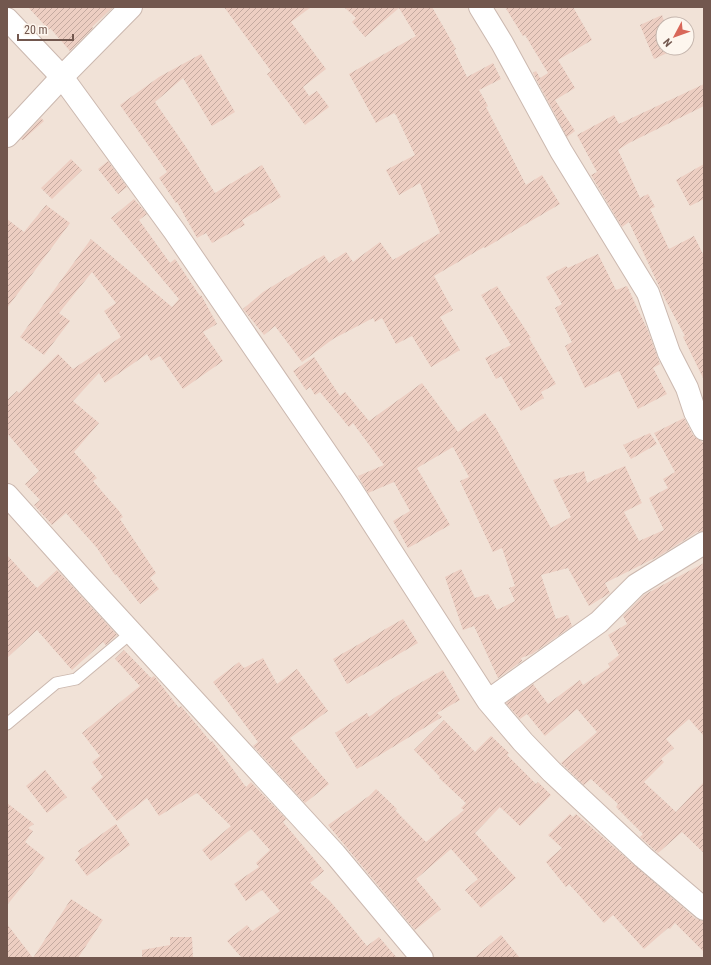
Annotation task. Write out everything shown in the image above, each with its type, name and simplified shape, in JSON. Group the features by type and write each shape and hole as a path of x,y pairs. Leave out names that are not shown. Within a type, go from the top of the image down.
{"street":[{"path":"7,136 62,77 131,7"},
{"path":"480,7 502,43 561,152 648,293 669,353 687,388 695,412 704,429"},
{"path":"7,19 62,77 175,232 283,388 403,568 488,702 552,772 643,857 704,909"},
{"path":"7,495 131,633 335,854 422,958"},
{"path":"488,702 599,622 636,585 704,543"}],"lane":[{"path":"7,724 56,683 76,678 131,633"}],"shaded area":[{"path":"7,7 704,7 704,958 7,958"}],"building":[{"path":"28,7 113,7 70,51 50,28 49,30"},
{"path":"224,7 311,7 291,22 326,69 303,87 309,96 317,91 329,107 305,125 267,74 271,71"},
{"path":"344,7 432,7 456,49 454,50 467,77 493,63 501,79 479,90 488,106 486,107 526,185 542,175 560,204 434,276 453,310 440,317 460,350 431,367 412,336 396,344 382,318 375,322 373,318 333,339 302,362 275,326 264,335 243,309 263,292 324,255 329,263 346,252 353,262 380,242 393,260 440,233 420,183 399,195 386,170 415,155 396,115 394,113 376,123 349,74 416,36 399,8 365,37 352,22 356,18"},
{"path":"505,7 573,7 592,40 558,60 575,88 555,100 575,131 567,137 533,73 536,71 540,78 548,73 525,35 523,36"},
{"path":"655,18 655,56 661,56 654,59 640,25"},
{"path":"201,54 235,112 212,126 183,78 155,102 215,193 262,165 281,197 242,220 245,225 212,243 206,233 197,238 177,202 176,203 159,178 167,172 120,105 159,77"},
{"path":"704,84 704,106 629,143 618,150 640,198 648,194 655,207 650,209 669,249 694,236 704,256 704,380 683,337 685,336 666,301 629,222 622,227 591,175 597,172 577,135 614,115 619,124"},
{"path":"41,118 44,121 23,140 21,139"},
{"path":"71,159 82,170 52,199 41,188"},
{"path":"108,161 127,187 118,194 98,169"},
{"path":"704,164 704,199 690,206 676,180"},
{"path":"134,199 147,214 139,220 170,263 175,259 200,296 201,295 217,324 203,332 223,361 183,389 160,356 151,361 147,354 105,383 99,373 73,401 99,423 74,452 97,478 93,481 119,511 123,517 120,519 156,573 150,578 159,589 140,604 116,574 115,575 97,548 66,513 52,525 34,505 40,500 25,484 39,471 7,433 7,400 17,391 19,393 58,354 73,369 121,337 104,311 116,303 92,272 59,313 70,321 44,355 20,337 91,239 172,307 179,299 111,218"},
{"path":"46,205 70,223 7,308 7,219 24,232"},
{"path":"598,254 616,290 627,286 648,331 660,364 653,368 667,394 638,409 619,371 585,388 565,346 572,342 555,308 562,304 546,277 566,266 568,268"},
{"path":"497,286 531,338 529,338 556,384 541,392 544,398 521,411 501,376 496,379 485,358 511,345 481,295"},
{"path":"314,357 340,396 345,392 369,421 422,383 458,432 485,413 497,430 551,528 571,517 553,480 584,471 587,483 625,466 642,503 624,512 639,541 664,530 649,498 668,488 663,479 675,472 654,433 684,418 693,435 704,443 704,531 697,532 659,556 605,583 610,593 589,606 568,568 541,575 556,619 568,615 572,626 532,654 521,658 522,661 498,678 474,626 463,630 445,577 461,569 475,598 488,594 497,610 515,601 509,588 515,586 502,548 493,552 460,481 469,477 453,447 417,468 450,525 408,548 393,521 410,511 394,482 368,493 358,476 384,465 353,423 349,427 320,392 315,395 310,387 306,390 293,371"},
{"path":"650,433 657,444 631,459 623,445"},
{"path":"7,555 37,588 57,570 117,635 106,645 103,642 72,670 37,630 7,658"},
{"path":"704,563 704,736 689,719 666,739 674,748 661,759 664,762 644,782 676,812 704,782 704,853 682,832 658,853 640,837 643,834 616,807 618,804 591,779 584,785 561,763 597,732 577,709 545,736 527,714 520,719 506,703 533,684 548,704 580,680 583,685 610,667 608,664 619,655 608,635 627,624 623,616 644,595"},
{"path":"403,619 418,643 347,684 333,659"},
{"path":"124,650 151,678 154,676 179,708 181,706 211,742 212,741 246,787 251,782 286,819 283,822 324,871 310,883 330,901 367,946 379,937 397,958 242,958 227,941 247,925 252,931 280,911 262,890 246,901 234,884 259,867 256,863 270,850 251,829 211,861 202,850 231,826 197,793 159,816 147,798 117,821 91,788 103,777 92,762 100,756 82,733 140,686 115,659"},
{"path":"263,658 277,684 297,669 328,711 290,738 329,784 305,803 253,746 258,742 213,682 239,662 244,668"},
{"path":"443,670 460,700 437,713 442,717 357,769 335,733 367,713 369,717 397,696"},
{"path":"444,720 475,752 491,736 509,753 507,755 536,784 538,782 551,795 520,826 500,807 475,833 516,878 481,908 465,890 478,879 451,849 416,879 441,909 415,930 328,825 369,796 376,789 397,809 395,810 426,842 464,810 461,808 466,803 439,778 440,777 414,750"},
{"path":"45,770 67,797 47,813 26,786"},
{"path":"7,803 34,824 28,828 33,831 25,842 45,858 7,905"},
{"path":"570,814 573,817 576,814 696,919 704,921 704,952 675,923 670,929 668,928 644,949 613,915 604,923 569,884 566,887 546,862 562,848 548,835"},
{"path":"116,824 130,845 87,876 75,860 80,854 78,851"},
{"path":"71,899 103,920 78,958 33,958"},
{"path":"7,924 33,958 7,958"},
{"path":"501,935 520,958 474,958"},
{"path":"170,937 192,937 193,958 142,958 142,950 170,945"}]}
